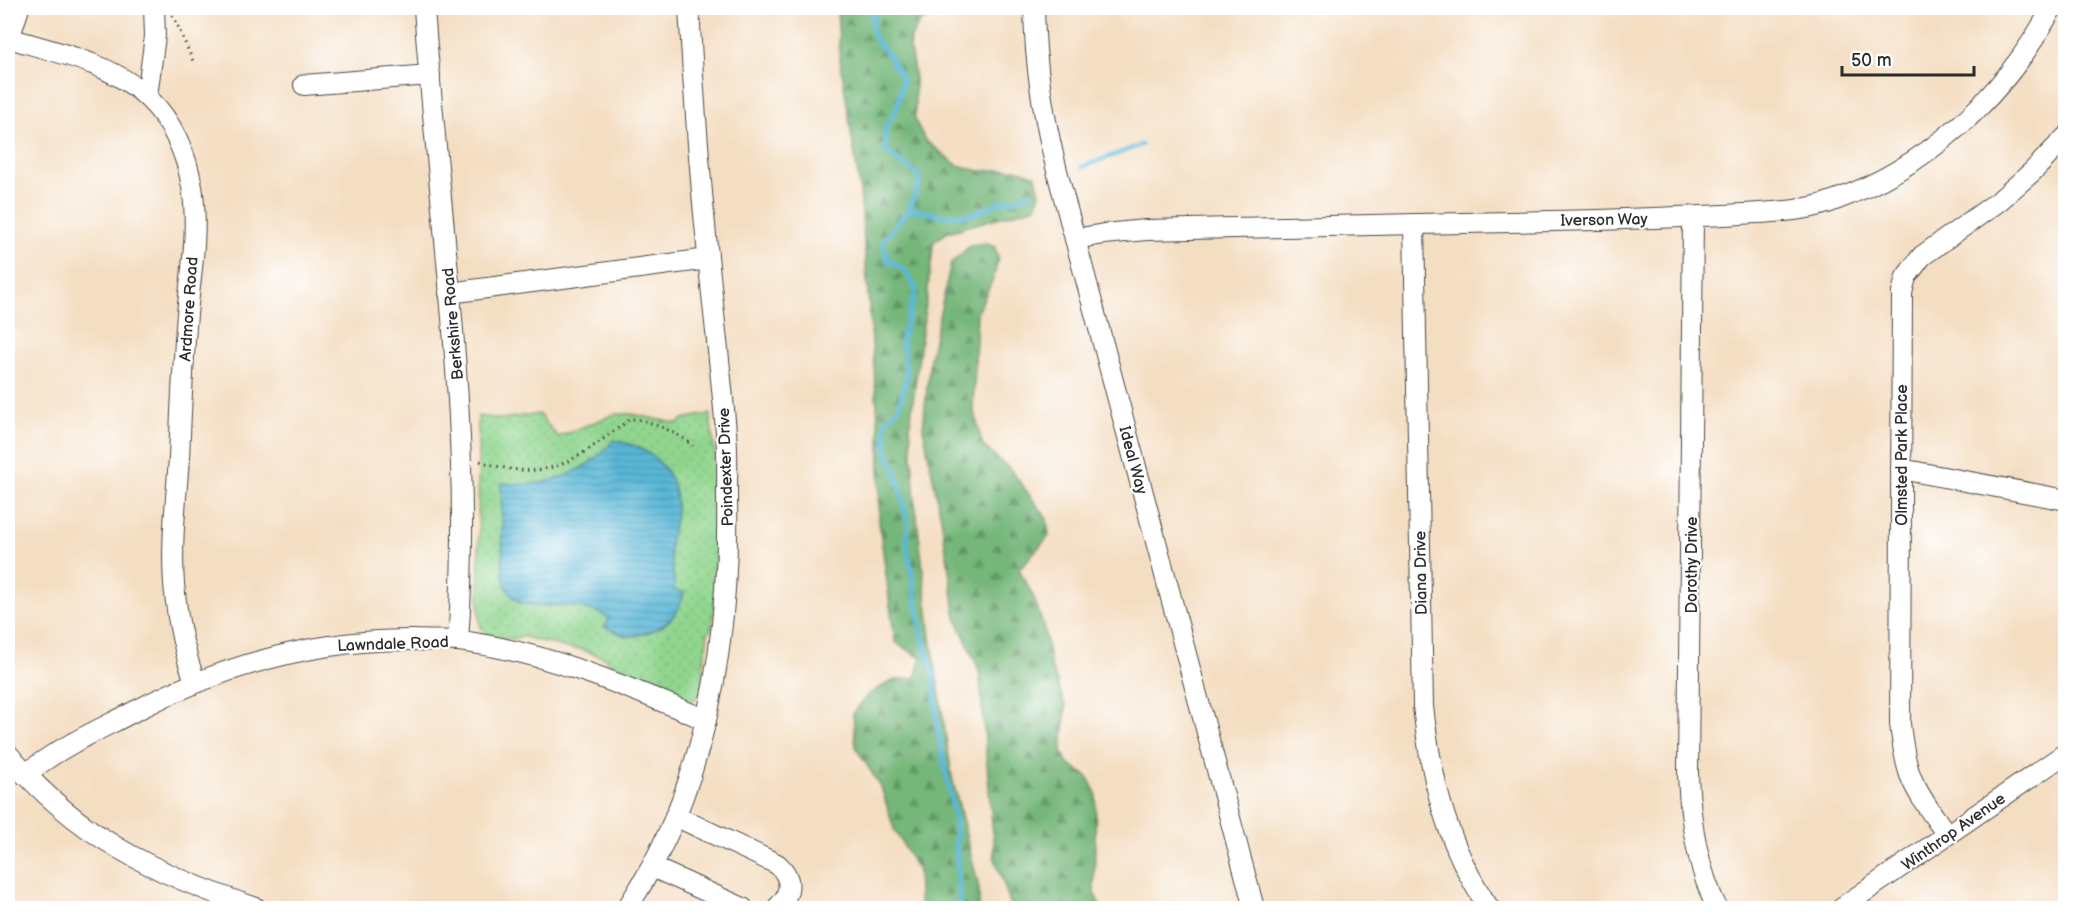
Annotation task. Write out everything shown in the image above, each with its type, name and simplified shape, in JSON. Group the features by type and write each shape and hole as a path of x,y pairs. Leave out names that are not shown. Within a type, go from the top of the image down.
{"street":[{"path":"8,40 19,8"},
{"path":"147,96 155,36 154,8"},
{"name":"Berkshire Road","path":"424,8 456,381 462,492 462,595 458,641"},
{"name":"Poindexter Drive","path":"627,909 652,867 675,816 691,773 706,720 719,656 728,544 726,434 708,259 689,8"},
{"name":"Ideal Way","path":"1034,8 1044,120 1254,909"},
{"name":"Iverson Way","path":"1075,239 1146,230 1693,217 1794,211 1839,199 1872,186 1900,170 1944,139 1996,91 2038,33 2052,8"},
{"name":"Ardmore Road","path":"8,40 110,72 147,96 174,133 190,174 194,202 174,574 181,636 195,682"},
{"path":"304,85 430,75"},
{"name":"Olmsted Park Place","path":"1947,835 1921,797 1910,776 1900,724 1902,293 1906,276 1922,256 1999,201 2066,137"},
{"name":"Dorothy Drive","path":"1693,217 1688,775 1695,842 1700,864 1717,909"},
{"name":"Diana Drive","path":"1414,224 1423,706 1428,752 1438,797 1449,831 1458,853 1489,909"},
{"path":"449,293 708,259"},
{"path":"1901,469 2066,500"},
{"name":"Lawndale Road","path":"25,775 45,759 157,699 195,682 285,653 336,644 388,640 458,641 544,659 600,678 706,720"},
{"name":"Winthrop Avenue","path":"1841,909 2066,753"},
{"path":"8,754 25,775 56,805 93,834 133,858 211,893 256,909"},
{"path":"675,816 777,864 785,872 789,882 788,892 777,909"},
{"path":"652,867 743,909"}],"path":[{"path":"170,8 193,61"},
{"path":"478,460 508,470 544,470 575,458 625,423 635,419 670,432 689,441 693,446"}],"green space":[{"path":"837,8 948,8 920,22 909,41 915,79 915,120 925,140 957,165 980,171 1017,169 1036,176 1040,193 1036,207 948,232 934,241 910,424 915,501 931,637 952,777 979,888 979,908 920,908 918,871 894,829 881,787 856,748 853,714 868,694 894,680 915,678 921,658 895,642 879,522 880,444 860,190 840,59"},
{"path":"985,243 995,247 998,258 994,277 977,313 973,408 983,446 1011,470 1047,519 1049,536 1019,569 1034,598 1044,628 1051,667 1066,706 1062,751 1068,764 1087,776 1096,793 1094,892 1101,908 1012,908 995,859 979,670 956,618 942,523 923,428 930,358 951,263 971,245"},
{"path":"539,414 558,437 615,414 632,414 679,424 683,419 710,414 717,479 716,572 712,628 708,633 703,667 706,671 705,680 697,698 693,700 682,698 677,694 625,675 603,657 580,649 571,649 521,636 513,639 492,637 484,632 480,625 478,416 500,419"}],"water":[{"path":"614,440 640,448 660,463 668,473 676,498 670,554 674,590 684,592 682,600 675,615 664,625 650,632 632,636 625,636 605,627 609,618 600,613 579,607 537,606 519,602 507,588 503,575 501,483 542,483 565,476 597,457"}],"waterway":[{"path":"881,8 872,18 873,36 889,56 903,80 897,108 885,129 886,152 916,173 920,182 909,209 883,241 888,261 905,270 916,289 902,339 907,375 899,407 885,422 887,453 896,471 908,523 907,545 920,623 934,676 937,724 955,820 960,908"},
{"path":"1082,167 1141,145"},
{"path":"909,209 948,216 972,214 1031,193"}]}
